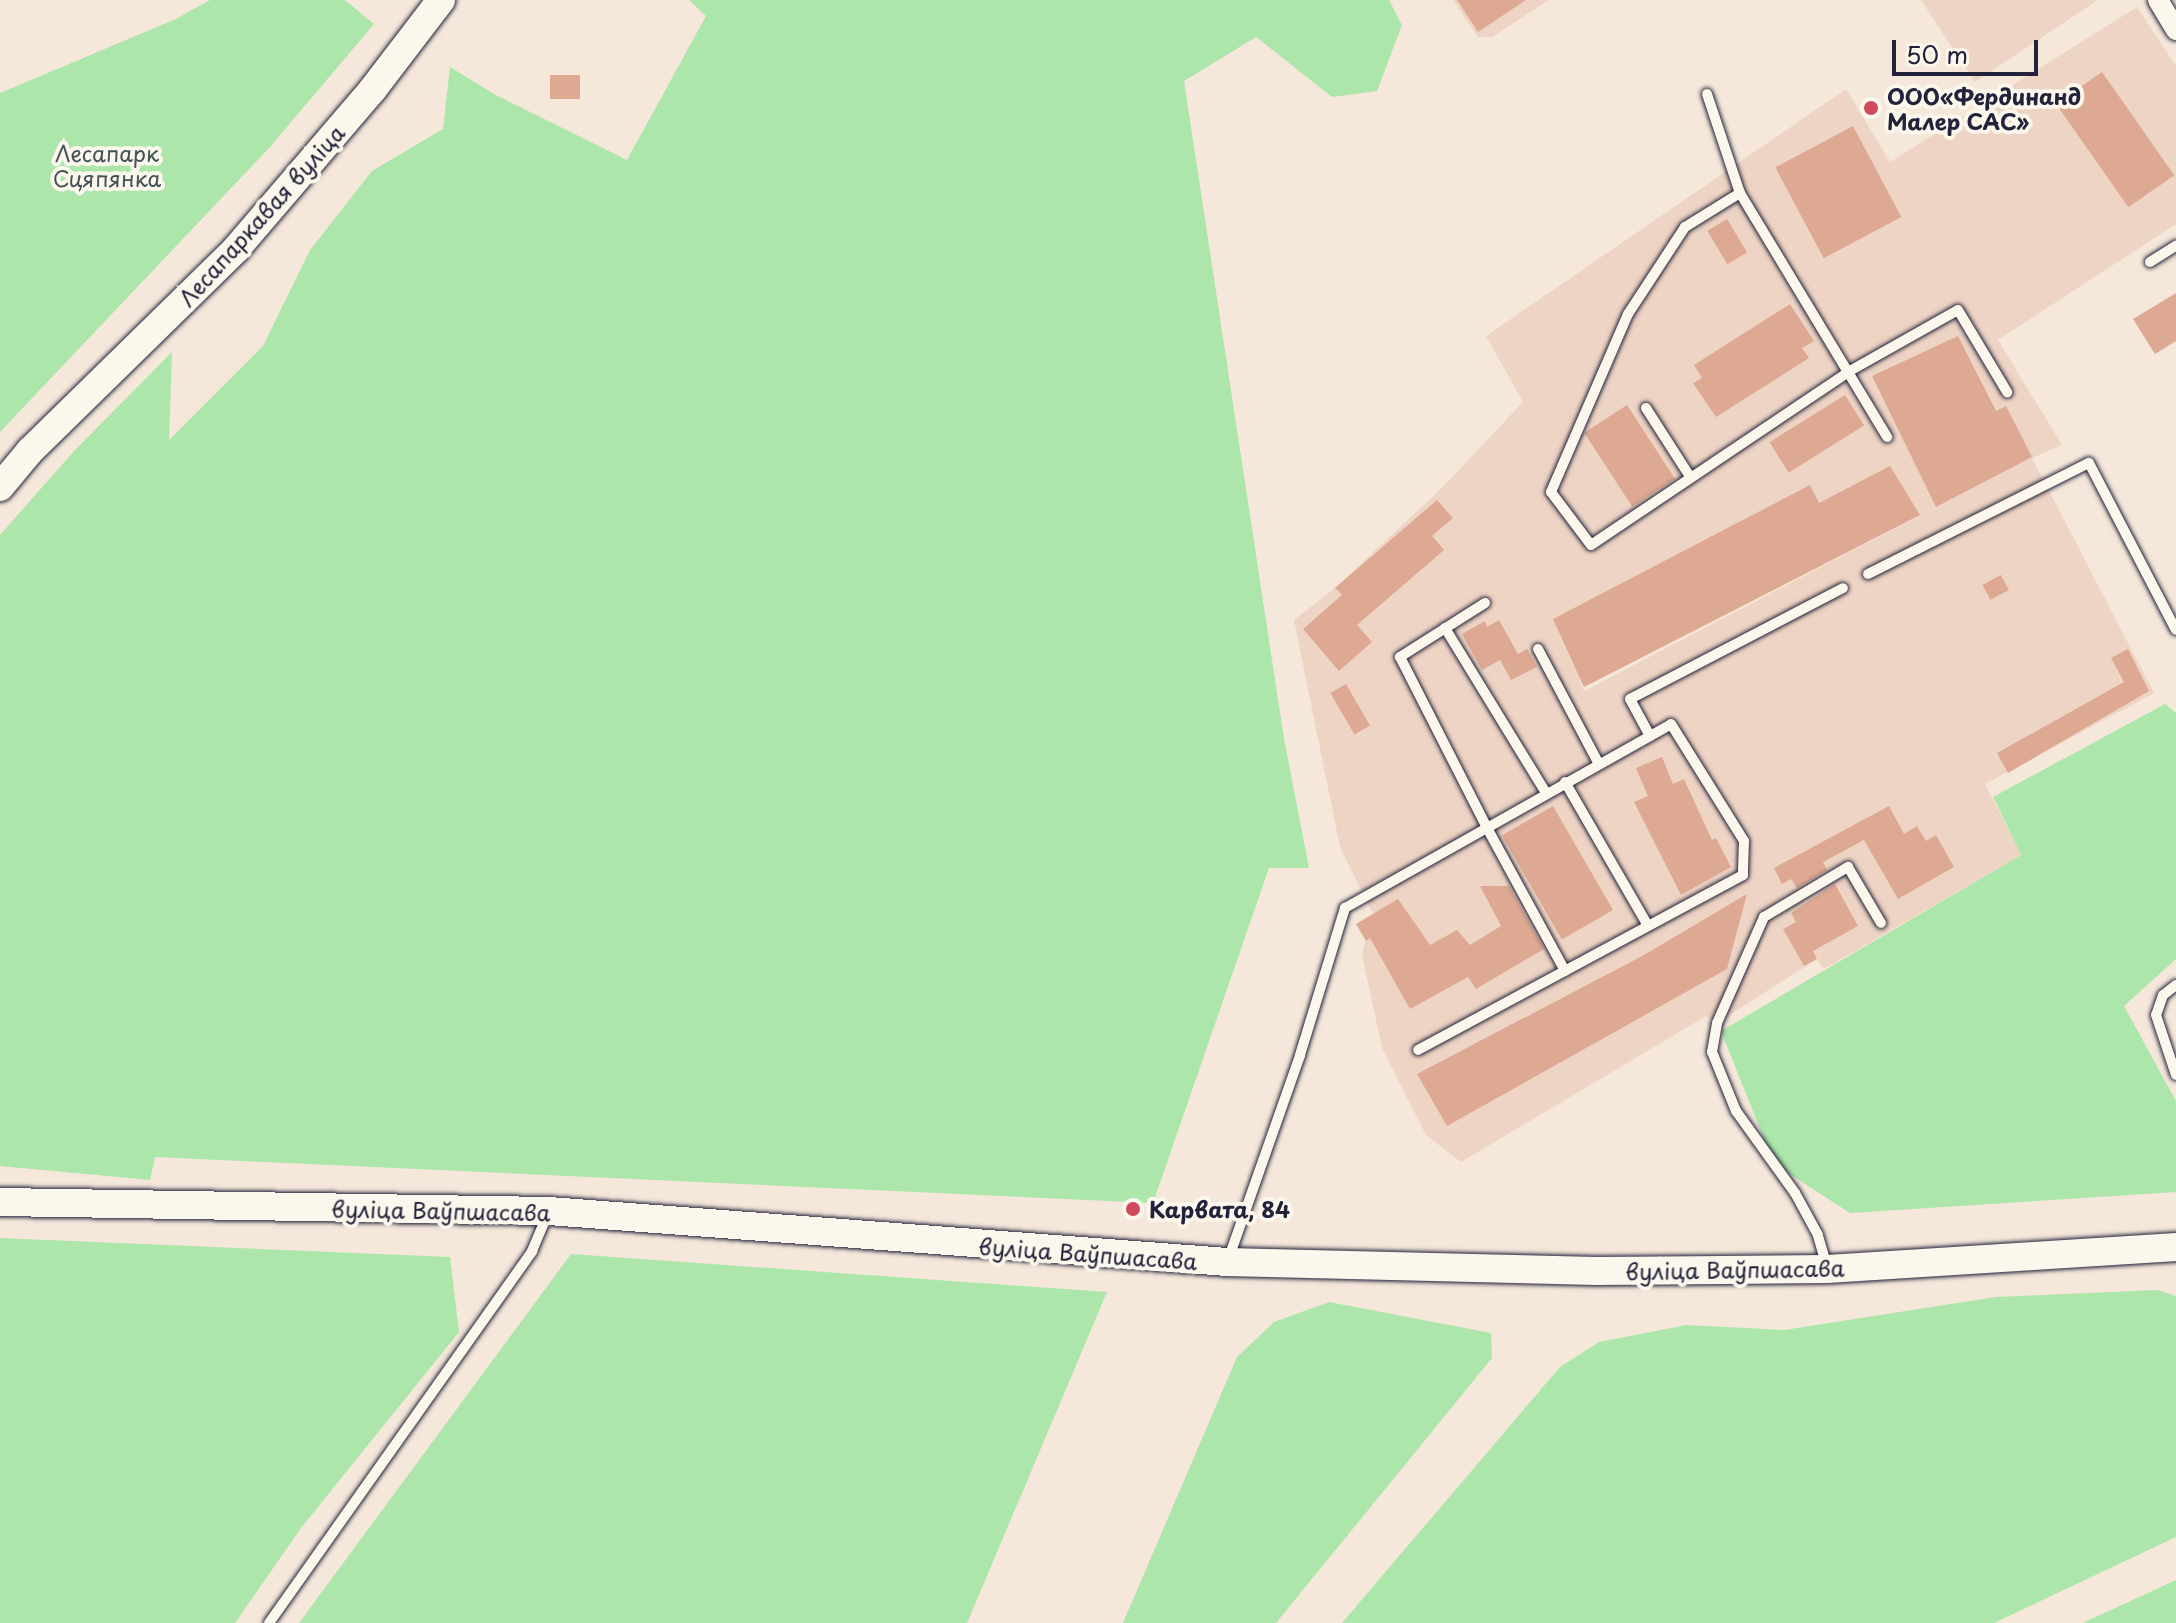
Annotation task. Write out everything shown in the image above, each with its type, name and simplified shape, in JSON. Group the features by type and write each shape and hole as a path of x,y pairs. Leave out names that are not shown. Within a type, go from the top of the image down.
{"main road":[{"name":"Лесапаркавая вуліца","path":"0,487 30,451 236,249 373,89 441,0"},
{"name":"вуліца Ваўпшасава","path":"0,1202 549,1211 1227,1262 1597,1271 1827,1269 2176,1247"}],"street":[{"path":"2158,0 2176,30"}],"lane":[{"path":"1707,94 1740,193 1887,437"},
{"path":"1740,193 1685,227 1628,314 1551,492 1591,545 1848,372 1958,310 2007,392"},
{"path":"2150,262 2176,246"},
{"path":"1646,408 1691,478"},
{"path":"1868,574 2089,463 2176,630"},
{"path":"1650,736 1630,699 1843,588"},
{"path":"1485,603 1400,657 1486,826 1565,971"},
{"path":"1445,628 1546,793"},
{"path":"1538,649 1599,764"},
{"path":"1227,1262 1300,1055 1345,908 1671,724 1744,841 1743,875 1418,1050"},
{"path":"1565,782 1648,926"},
{"path":"1827,1269 1818,1235 1795,1193 1736,1111 1712,1052 1717,1023 1764,917 1848,867 1881,923"},
{"path":"2176,985 2163,995 2156,1015 2176,1075"},
{"path":"269,1623 532,1251 549,1211"}],"shaded area":[{"path":"1453,0 1549,0 1492,37 1478,37"},
{"path":"1921,0 2098,0 1975,82"},
{"path":"2137,7 2176,66 2176,224 1998,340 2062,445 2032,458 2154,693 1985,784 2021,855 1824,969 1817,959 1717,1023 1706,1016 1461,1162 1426,1135 1382,1048 1362,954 1373,914 1340,847 1294,620 1335,588 1440,490 1523,402 1486,336 1846,89 1890,162","holes":["1913,519 1584,691 1579,679 1584,687"]}],"green space":[{"name":"Лесапарк Сцяпянка","path":"210,0 345,0 374,24 270,147 0,432 0,93 176,19"},
{"path":"689,0 1389,0 1402,25 1377,91 1332,97 1256,37 1184,81 1284,739 1309,868 1269,868 1153,1203 155,1157 150,1180 0,1166 0,535 75,450 172,352 169,440 263,346 310,250 372,171 443,129 450,67 494,94 627,160 706,16"},
{"path":"2165,704 2176,713 2176,959 2124,1006 2176,1101 2176,1192 1850,1213 1774,1164 1721,1031 2021,855 1993,797"},
{"path":"0,1238 450,1257 459,1332 301,1528 235,1623 0,1623"},
{"path":"571,1254 1107,1292 967,1623 299,1623"},
{"path":"2157,1290 2176,1296 2176,1537 1994,1623 1342,1623 1560,1367 1599,1342 1687,1325 1784,1330 1996,1297"},
{"path":"1329,1302 1491,1333 1492,1358 1276,1623 1123,1623 1237,1357 1274,1322"},
{"path":"2176,1580 2176,1623 2083,1623"}],"building":[{"path":"1457,0 1526,0 1478,32"},
{"path":"2102,72 2174,175 2128,207 2056,104"},
{"path":"550,75 580,75 580,99 550,99"},
{"path":"1853,126 1901,217 1824,258 1775,167"},
{"path":"1727,219 1747,252 1727,264 1707,231"},
{"path":"2176,293 2176,341 2155,354 2133,319"},
{"path":"1790,304 1814,341 1802,348 1809,358 1716,417 1693,383 1702,378 1694,365"},
{"path":"1958,336 1996,411 2006,406 2032,457 1936,507 1872,376"},
{"path":"1845,395 1864,426 1789,473 1770,442"},
{"path":"1627,405 1675,479 1632,507 1584,433"},
{"path":"1890,466 1920,515 1584,687 1553,619 1810,485 1819,503"},
{"path":"1437,500 1453,518 1432,536 1444,550 1357,625 1372,642 1339,671 1303,629 1342,595 1335,588"},
{"path":"2001,575 2009,590 1990,600 1982,585"},
{"path":"1499,620 1518,654 1527,649 1537,667 1511,680 1500,660 1482,670 1462,634 1485,621 1487,627"},
{"path":"2128,649 2149,691 2008,773 1997,753 2124,682 2111,658"},
{"path":"1346,684 1370,726 1354,735 1330,693"},
{"path":"1662,757 1673,784 1684,779 1712,840 1716,838 1731,867 1681,895 1634,802 1648,796 1636,768"},
{"path":"1553,806 1613,910 1562,939 1502,835"},
{"path":"1889,806 1904,834 1917,826 1926,841 1936,835 1954,867 1898,899 1864,840 1823,862 1827,870 1797,888 1791,879 1782,884 1774,868"},
{"path":"1835,884 1858,926 1813,951 1817,959 1804,966 1783,929 1796,922 1791,913"},
{"path":"1480,886 1509,886 1544,949 1476,989 1468,977 1410,1009 1370,938 1366,941 1356,924 1398,899 1430,945 1457,930 1470,945 1501,926"},
{"path":"1747,894 1727,969 1447,1126 1417,1074 1644,955"}],"place":[{"name":"ООО«Фердинанд Малер САС»","path":"1871,108"},
{"name":"Карвата, 84","path":"1133,1209"}]}
